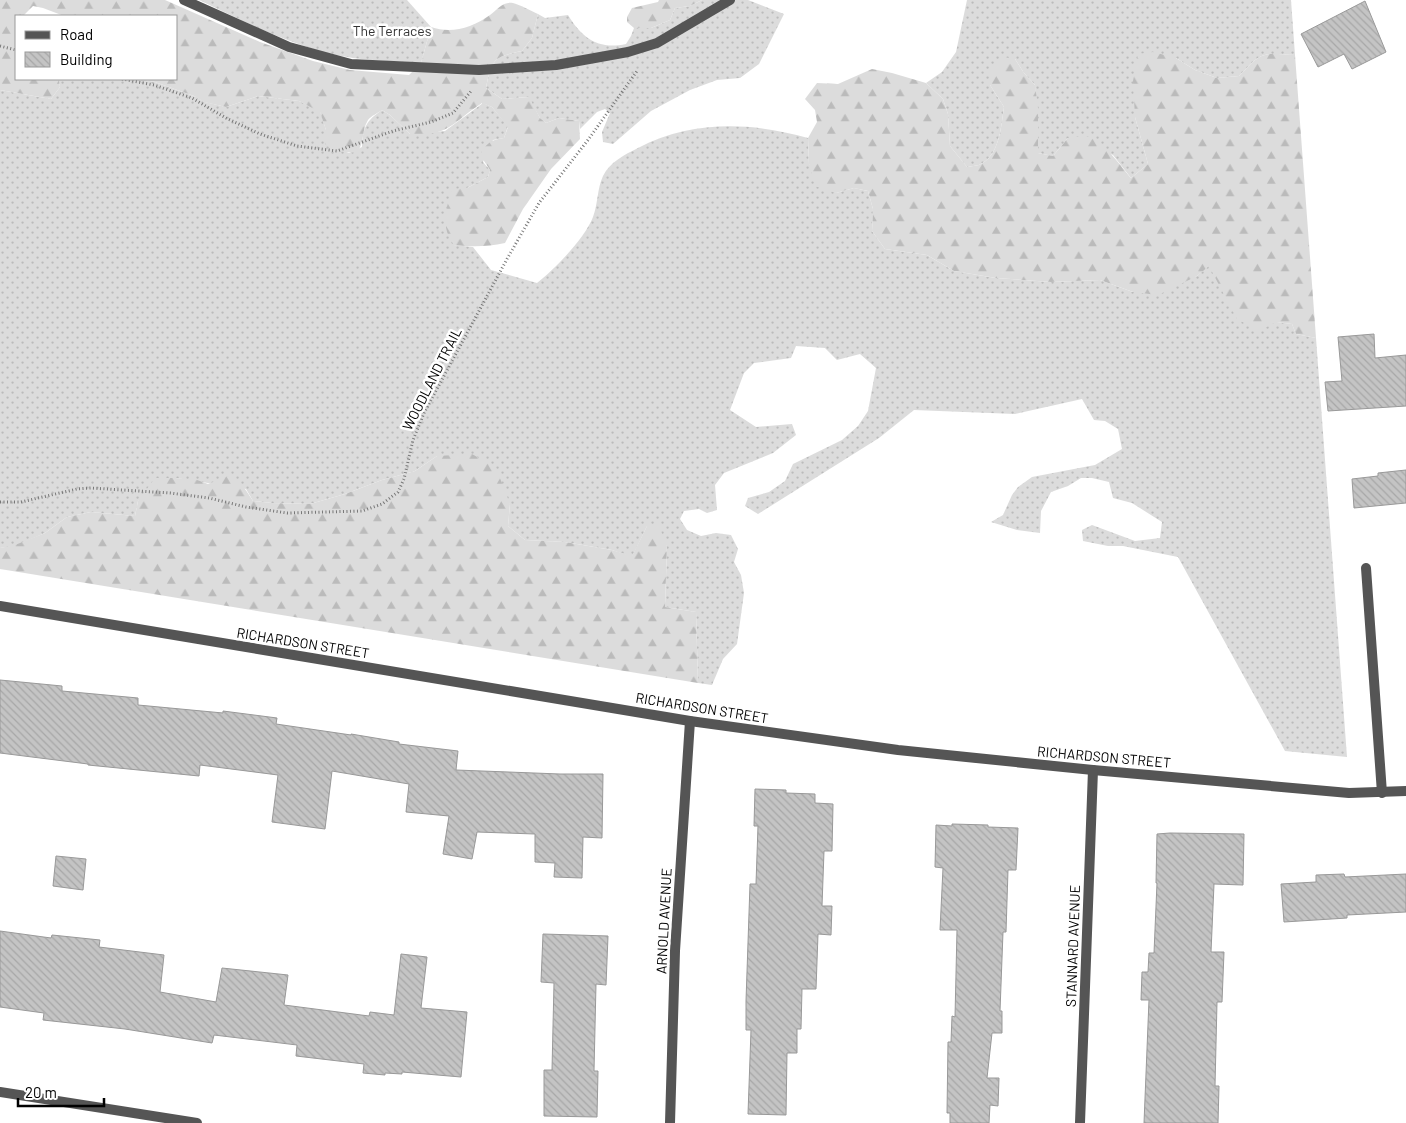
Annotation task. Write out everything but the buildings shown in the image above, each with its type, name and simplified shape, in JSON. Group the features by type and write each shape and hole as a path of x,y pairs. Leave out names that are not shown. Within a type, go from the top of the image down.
{"street":[{"path":"184,0 289,47 351,64 479,70 556,65 619,54 657,43 730,0"},
{"path":"1366,568 1382,793"},
{"name":"RICHARDSON STREET","path":"0,606 690,720 898,750 1349,793 1406,791"},
{"name":"ARNOLD AVENUE","path":"670,1123 675,951 690,720"},
{"name":"STANNARD AVENUE","path":"1080,1123 1093,770"},
{"path":"0,1092 197,1123"}],"path":[{"name":"WOODLAND TRAIL","path":"0,502 21,502 77,489 90,488 170,493 209,498 246,507 287,513 362,511 382,504 398,492 404,479 413,440 424,413 539,203 588,140 657,43"},
{"path":"0,46 15,50"},
{"path":"127,80 154,85 192,98 226,118 260,134 297,146 337,151 394,131 432,122 453,113 471,92 479,70"}],"green space":[{"path":"0,0 165,0 260,42 313,61 350,70 409,75 421,63 431,27 454,30 469,26 483,20 503,5 513,3 538,14 532,38 522,51 505,55 495,61 490,71 486,88 502,99 529,97 540,118 546,123 559,118 579,121 580,139 551,169 523,209 505,243 480,246 454,245 447,231 446,224 446,211 452,189 467,188 488,177 490,170 480,155 489,143 504,138 508,127 492,107 482,103 450,127 434,133 424,134 410,134 382,110 368,120 364,128 361,145 357,152 340,151 325,144 326,130 320,112 299,101 258,96 226,107 204,102 194,96 145,80 178,80 178,15 61,15 33,6 24,15 15,15 15,80 59,80 60,87 51,99 0,90"},
{"name":"The Terraces","path":"199,0 407,0 431,27 421,63 361,59 313,49 293,42"},
{"path":"659,0 702,0 690,6 675,8 670,20 651,28 634,28 627,22 627,17 632,8 658,2"},
{"path":"702,0 748,0 784,14 759,64 740,78 717,80 690,90 651,111 613,144 603,142 602,132 610,113 605,109 597,112 580,129 579,121 559,118 546,123 540,118 528,97 502,99 486,88 492,65 495,61 505,55 522,51 532,38 538,14 545,18 568,15 585,36 599,44 616,45 626,44 634,28 651,28 670,20 675,8 690,6"},
{"path":"967,0 1291,0 1295,55 1263,55 1239,76 1217,78 1195,70 1176,58 1135,117 1148,164 1131,178 1113,155 1068,138 1053,156 1038,153 1035,85 1015,59 990,85 1004,107 995,148 986,161 979,165 967,167 950,146 948,114 943,99 926,83 942,72 956,52"},
{"path":"1153,52 1176,58 1195,70 1217,78 1239,76 1263,55 1295,55 1316,338 1296,334 1292,324 1276,322 1259,331 1237,319 1209,266 1197,276 1158,295 1133,292 1100,280 1051,282 996,278 954,271 927,255 885,249 872,231 873,209 868,191 854,188 836,193 815,186 809,164 808,138 817,122 815,110 805,99 817,83 838,84 872,69 926,83 943,99 948,114 950,146 967,167 979,165 986,161 998,140 1004,107 990,85 989,70 1003,57 1015,59 1035,85 1038,108 1038,153 1053,156 1068,138 1090,137 1108,150 1131,178 1148,164 1135,117 1133,81 1138,54"},
{"path":"59,80 145,80 194,96 205,102 226,107 258,96 299,101 320,111 326,130 326,144 349,153 362,147 366,125 382,110 410,134 445,131 483,103 492,107 508,126 504,138 493,140 483,162 490,170 488,177 467,188 454,245 473,247 491,270 537,283 561,262 589,225 596,207 603,176 613,163 628,153 658,139 679,132 722,126 765,129 808,138 809,164 836,193 854,188 868,191 873,209 872,231 885,249 927,255 954,271 996,278 1051,282 1100,280 1133,292 1197,276 1209,265 1223,288 1277,322 1292,324 1296,334 1316,338 1347,757 1285,751 1178,557 1123,546 1108,546 1083,541 1082,530 1092,525 1135,541 1160,538 1162,522 1132,503 1113,498 1109,482 1092,478 1081,478 1068,486 1051,492 1041,511 1040,533 1017,530 991,522 1003,515 1012,495 1018,487 1032,477 1095,465 1122,449 1118,429 1105,421 1094,420 1082,399 1015,414 914,410 879,438 758,514 745,506 748,498 769,492 785,481 793,464 842,440 858,426 868,411 876,368 860,354 837,360 825,348 796,346 791,358 754,363 744,373 730,410 756,427 792,424 796,435 773,453 724,473 715,485 717,510 707,513 699,509 684,511 680,519 687,530 701,536 716,533 731,535 738,549 734,562 741,575 744,593 737,644 723,659 712,685 698,683 696,612 665,607 667,546 647,526 632,557 612,550 565,542 525,540 508,526 510,504 437,456 415,471 310,504 253,501 246,489 176,478 138,501 135,516 91,512 67,517 45,533 15,546 0,548 0,90 51,99 60,87"},
{"path":"472,454 496,468 510,504 508,526 525,540 565,542 612,550 632,556 647,526 658,524 667,546 665,607 696,612 698,683 0,569 0,548 15,545 45,533 67,517 91,512 135,516 138,501 155,478 197,480 208,484 228,476 240,483 253,501 310,504 415,471 437,456"}]}
